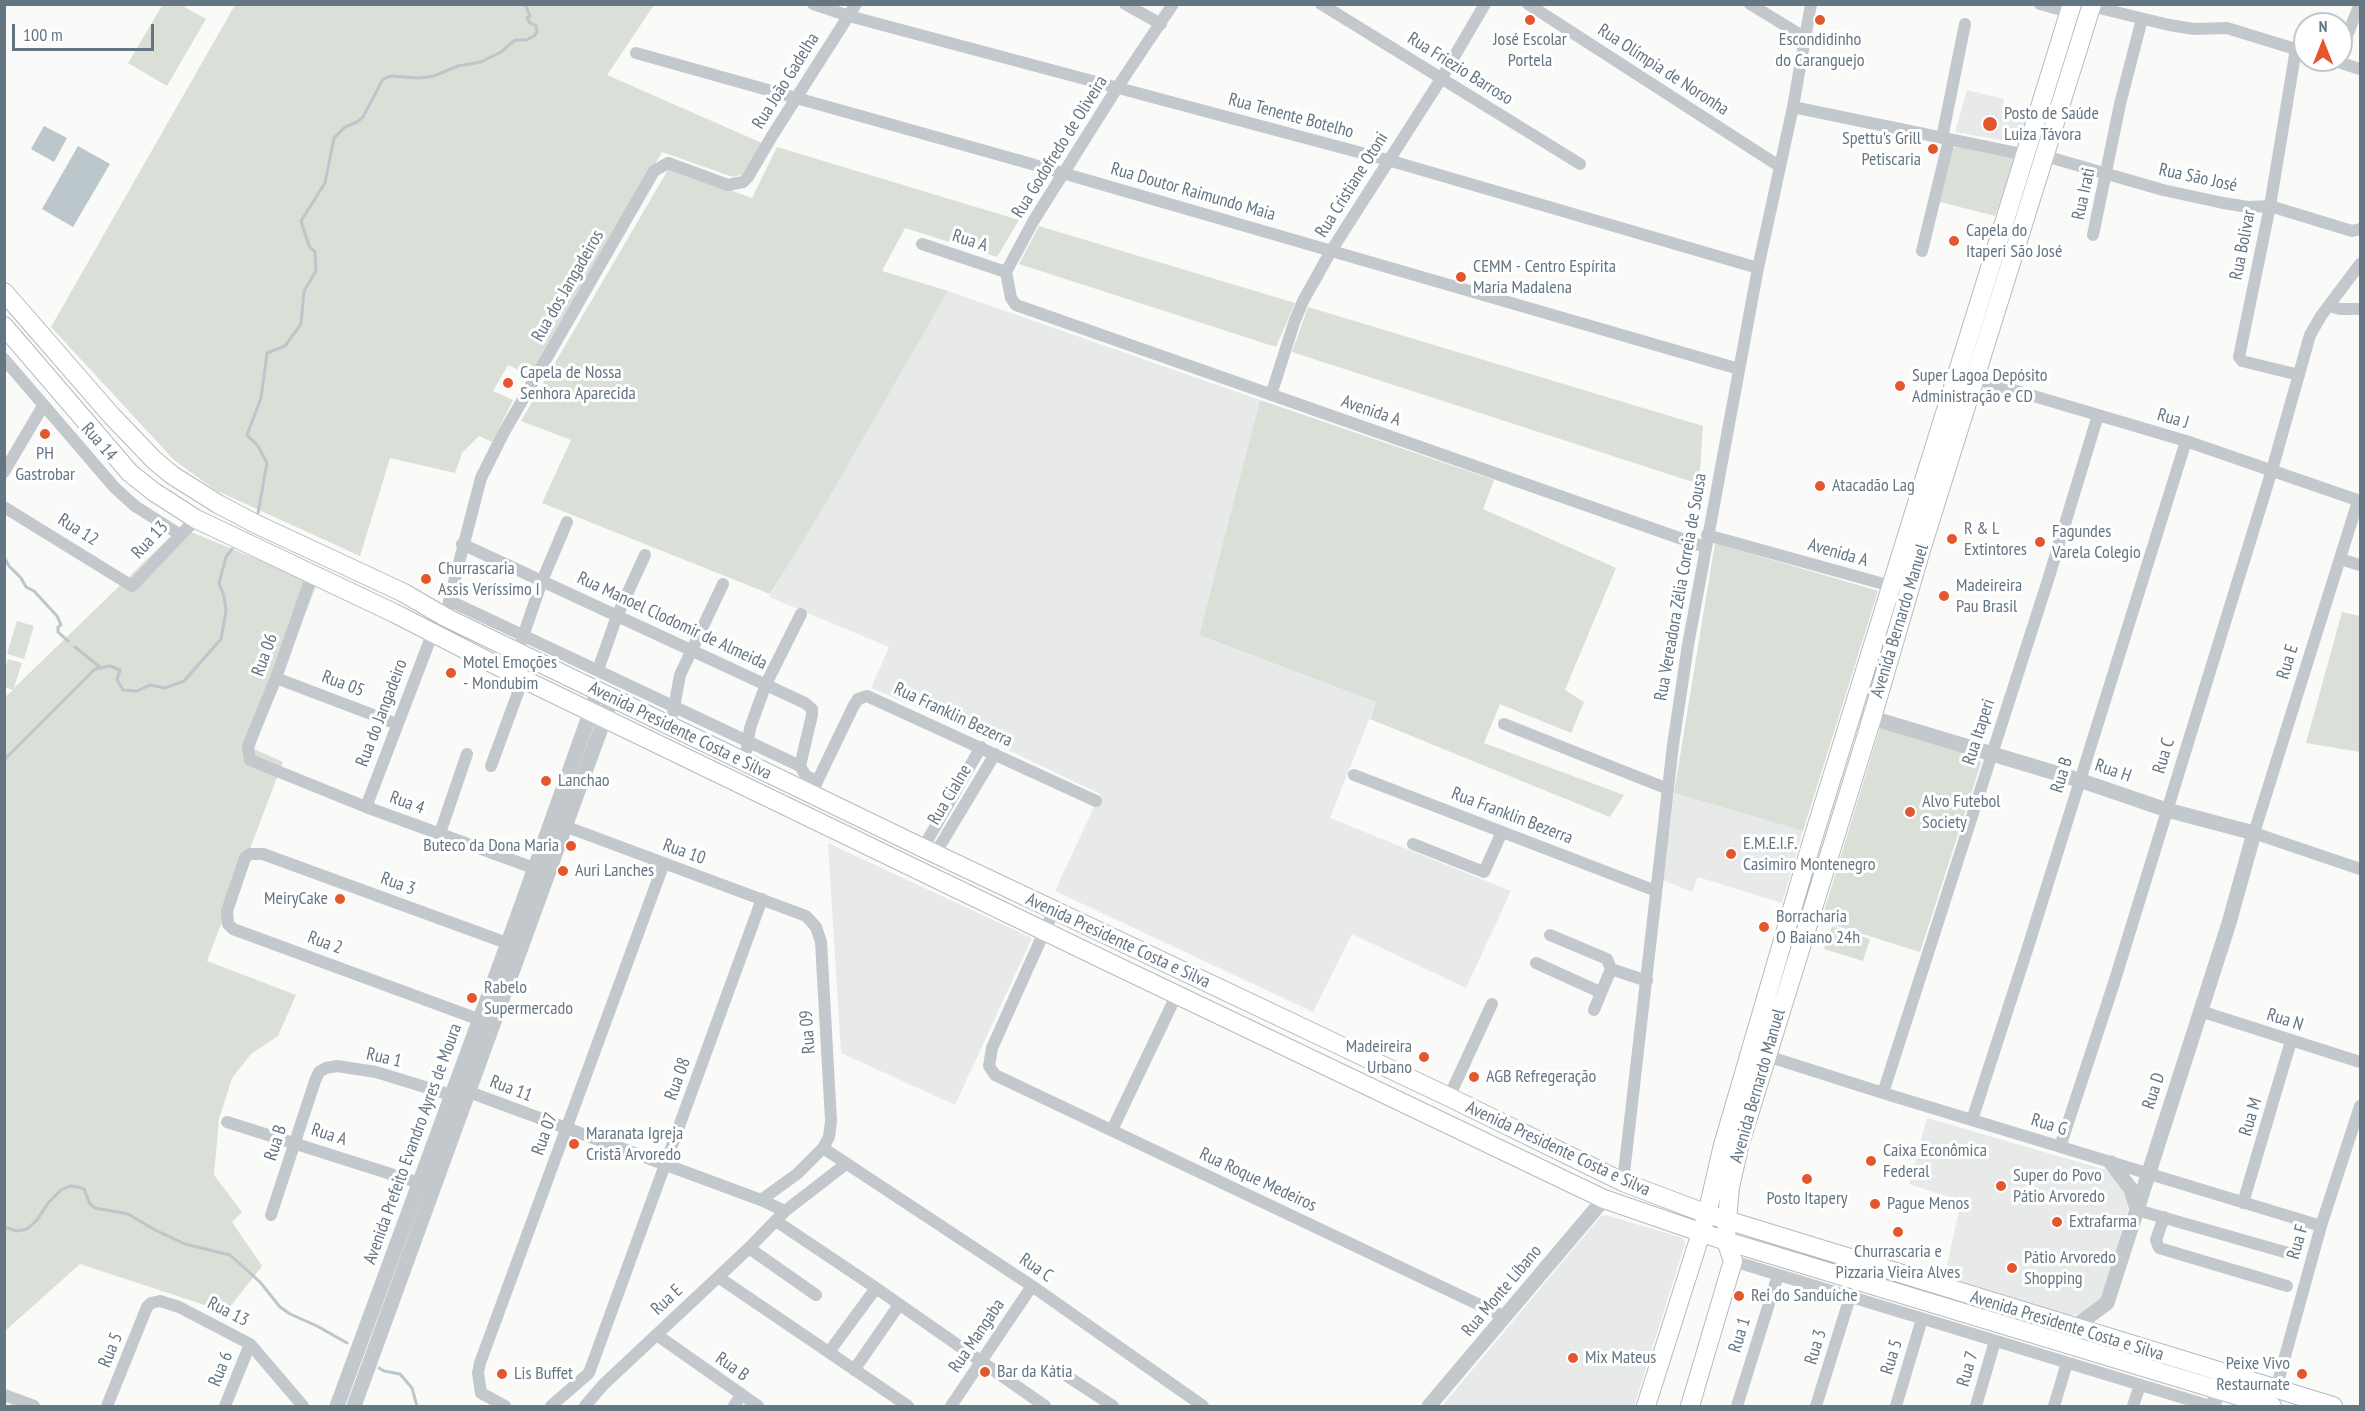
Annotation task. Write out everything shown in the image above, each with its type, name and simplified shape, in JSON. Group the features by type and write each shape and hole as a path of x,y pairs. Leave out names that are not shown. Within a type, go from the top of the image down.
{"main road":[{"name":"Avenida Bernardo Manuel","path":"1726,1241 1730,1187 1740,1143 1872,718 1921,550 2092,5"},
{"name":"Avenida Bernardo Manuel","path":"1646,1407 1707,1214 1723,1145 1852,712 2070,8"},
{"path":"1996,248 2015,254"},
{"path":"1991,267 2010,272"},
{"name":"Avenida Presidente Costa e Silva","path":"4,292 111,415 172,475 218,504 256,524 404,593 447,609 520,643 605,694 723,752 814,788 929,851 1449,1097 1623,1182 1707,1214 2071,1336 2219,1401 2274,1398"},
{"name":"Avenida Presidente Costa e Silva","path":"4,326 32,355 130,473 153,492 196,519 433,632 523,679 711,770 1604,1199 1726,1241 2071,1336 2274,1398 2332,1407"},
{"path":"32,355 47,341"},
{"path":"44,370 60,357"},
{"path":"376,605 386,584"},
{"path":"394,613 404,593"},
{"path":"711,770 717,770 723,764 723,752"},
{"path":"743,785 740,781 746,763"},
{"path":"1280,1044 1290,1022"},
{"path":"1481,1140 1509,1142 1512,1135 1505,1124"},
{"path":"1528,1163 1524,1154 1529,1145 1537,1143 1549,1146"},
{"path":"1689,1407 1733,1261 1726,1241"}],"street":[{"name":"Rua Tenente Botelho","path":"813,4 849,16 1388,160 1758,268"},
{"name":"Rua João Gadelha","path":"748,177 856,4"},
{"path":"1125,4 1161,24"},
{"name":"Rua Godofredo de Oliveira","path":"1006,272 1034,220 1173,4"},
{"name":"Rua Friezio Barroso","path":"1321,4 1580,164"},
{"name":"Rua Cristiane Otoni","path":"1271,395 1303,301 1331,251 1441,79 1485,4"},
{"name":"Rua Olímpia de Noronha","path":"1528,4 1779,166"},
{"path":"1750,4 1804,37"},
{"name":"Rua Vereadora Zélia Correia de Sousa","path":"1623,1182 1668,789 1688,645 1758,268 1793,107 1811,4"},
{"path":"2040,4 2070,8"},
{"path":"2353,20 2360,4"},
{"path":"2092,5 2142,19 2194,29 2227,28 2293,48"},
{"name":"Rua Irati","path":"2093,235 2120,104 2142,19"},
{"path":"1922,251 1946,139 1965,24"},
{"name":"Rua Doutor Raimundo Maia","path":"636,53 1739,369"},
{"name":"Rua Bolivar","path":"2296,72 2239,357 2242,361 2299,375"},
{"path":"1793,107 2026,155"},
{"name":"Rua São José","path":"2045,156 2163,190 2223,203 2270,206 2352,231 2361,229"},
{"name":"Rua dos Jangadeiros","path":"447,609 462,544 481,478 503,434 654,171 668,163 728,185 743,182 748,177"},
{"name":"Rua A","path":"922,244 1006,272"},
{"name":"Rua C","path":"2060,1147 2272,470 2310,335 2361,264"},
{"name":"Avenida A","path":"1006,272 1011,298 1016,305 1026,309 1271,395 1706,541 1891,586"},
{"path":"2329,306 2340,309 2361,309"},
{"name":"Rua 14","path":"4,360 115,488 144,513 179,534"},
{"name":"Rua J","path":"1976,379 2186,441 2359,501"},
{"path":"4,472 43,406"},
{"name":"Rua Itaperi","path":"1883,1093 2048,580 2098,416"},
{"name":"Rua B","path":"1972,1120 2186,441"},
{"name":"Rua E","path":"2254,833 2359,501"},
{"name":"Rua 12","path":"4,507 132,586"},
{"name":"Rua 13","path":"132,586 179,534 196,519"},
{"path":"567,522 542,581 520,643 598,670 800,766 814,788"},
{"name":"Rua Manoel Clodomir de Almeida","path":"462,544 805,703 812,709 800,766"},
{"path":"598,670 617,616 645,555"},
{"path":"2340,559 2361,565"},
{"name":"Rua 06","path":"254,764 250,760 248,746 276,678 312,575"},
{"path":"670,726 680,675 723,584"},
{"path":"746,763 750,728 766,684 801,614"},
{"name":"Rua do Jangadeiro","path":"366,807 433,632"},
{"name":"Rua 05","path":"276,678 397,724"},
{"path":"491,766 523,679"},
{"name":"Avenida Prefeito Evandro Ayres de Moura","path":"337,1407 451,1095 486,1022 542,871 566,827 605,694"},
{"name":"Rua Franklin Bezerra","path":"814,788 853,707 858,699 867,696 1096,801"},
{"name":"Rua H","path":"1852,712 2079,780 2167,810 2254,833 2361,869"},
{"name":"Avenida Prefeito Evandro Ayres de Moura","path":"542,871 551,821 598,715"},
{"path":"1504,723 1668,789"},
{"name":"Rua Cialne","path":"929,851 981,747"},
{"path":"440,833 467,754"},
{"name":"Rua Cialne","path":"929,851 996,754"},
{"name":"Rua 4","path":"254,764 542,871"},
{"name":"Rua Franklin Bezerra","path":"1354,775 1656,891"},
{"name":"Rua 10","path":"551,821 806,916"},
{"path":"1413,844 1484,872 1502,832"},
{"name":"Rua D","path":"2071,1336 2107,1303 2229,923 2254,833"},
{"name":"Rua 2","path":"263,854 250,854 245,858 227,911 228,924 233,929 486,1022"},
{"name":"Rua 3","path":"263,854 514,946"},
{"name":"Rua 07","path":"505,1407 481,1393 478,1373 503,1298 664,863"},
{"name":"Rua 08","path":"590,1373 762,899"},
{"path":"1045,930 1054,910"},
{"name":"Rua 09","path":"761,1200 797,1174 823,1148 829,1137 831,1121 821,942 816,927 806,916"},
{"name":"Rua Roque Medeiros","path":"1045,930 992,1048 989,1066 995,1075 1506,1317"},
{"path":"1550,935 1607,959 1611,969 1594,1010"},
{"path":"1536,963 1600,992"},
{"path":"1611,969 1647,981"},
{"path":"1112,1130 1177,994"},
{"path":"1449,1097 1492,1004"},
{"name":"Rua N","path":"2199,1011 2361,1062"},
{"name":"Avenida Prefeito Evandro Ayres de Moura","path":"354,1407 469,1092 486,1022"},
{"name":"Rua M","path":"2243,1203 2291,1041"},
{"name":"Rua G","path":"1767,1056 2321,1226"},
{"name":"Rua 1","path":"315,1081 319,1072 337,1066 376,1072 451,1095"},
{"name":"Rua B","path":"271,1215 315,1081"},
{"name":"Rua 11","path":"451,1095 469,1092 761,1200"},
{"name":"Rua F","path":"2274,1398 2321,1226 2361,1106"},
{"name":"Rua A","path":"227,1122 419,1183"},
{"path":"823,1148 846,1164 785,1211 776,1221 1045,1407"},
{"path":"2111,1163 2131,1189 2137,1210 2295,1255"},
{"name":"Rua C","path":"846,1164 1032,1286 1203,1407"},
{"name":"Rua Monte Líbano","path":"1429,1407 1604,1199"},
{"path":"761,1200 785,1211"},
{"path":"2164,1217 2156,1240 2159,1248 2287,1286"},
{"name":"Rua E","path":"588,1405 603,1385 776,1221"},
{"path":"749,1248 816,1295"},
{"path":"1733,1261 2140,1385 2219,1401"},
{"name":"Rua 1","path":"1737,1407 1778,1275"},
{"path":"718,1277 908,1407"},
{"name":"Rua Mangaba","path":"951,1407 1032,1286"},
{"path":"829,1352 876,1288"},
{"name":"Rua 3","path":"1816,1407 1850,1297"},
{"name":"Rua 13","path":"147,1308 154,1302 166,1302 250,1344 303,1407"},
{"path":"854,1370 899,1305"},
{"name":"Rua 5","path":"107,1407 147,1308"},
{"name":"Rua 5","path":"1896,1407 1922,1319"},
{"name":"Rua B","path":"657,1335 758,1407"},
{"name":"Rua 7","path":"1976,1407 1995,1341"},
{"name":"Rua 6","path":"225,1407 250,1344"},
{"path":"2054,1407 2067,1363"},
{"path":"556,1405 590,1373 603,1385"},
{"path":"1067,1376 1113,1407"},
{"path":"2133,1407 2140,1385"},
{"path":"4,1395 34,1407"},
{"path":"734,1407 741,1395"}],"shaded area":[{"path":"163,4 181,5 206,19 167,86 128,63"},
{"path":"235,5 654,5 607,75 762,143 746,173 733,177 662,152 532,376 508,365 493,391 513,400 492,442 479,436 462,453 455,473 390,458 360,556 215,490 174,460 51,327"},
{"name":"Posto de Saúde Luiza Távora","path":"1967,90 2004,99 2002,109 2027,114 2018,143 1955,132"},
{"path":"44,126 67,138 54,162 31,149"},
{"path":"78,146 110,164 73,227 42,209"},
{"path":"777,147 1019,220 997,257 905,228 882,271 948,291 817,518 770,594 542,503 571,440 521,421 669,168 752,198"},
{"path":"1953,148 2015,159 1995,216 1940,202"},
{"path":"1039,226 1295,303 1276,347 1019,264"},
{"path":"948,291 1260,400 1199,635 1376,702 1330,818 1511,891 1466,988 1352,934 1313,1012 1055,891 1100,794 931,713 871,688 889,647 769,597"},
{"path":"1308,307 1703,426 1699,484 1292,352"},
{"path":"1260,400 1494,480 1483,509 1616,568 1565,690 1584,702 1571,733 1500,704 1484,743 1624,795 1610,817 1370,719 1376,702 1199,635"},
{"path":"191,532 298,576 316,586 254,749 283,762 207,961 296,995 278,1036 251,1054 232,1078 219,1119 214,1175 242,1212 232,1222 262,1266 226,1312 80,1264 5,1331 4,698 13,690 5,687 5,669 8,659 22,663 14,688 169,538"},
{"path":"1715,543 1878,591 1803,831 1674,793"},
{"path":"2342,612 2360,616 2360,752 2306,743"},
{"path":"17,621 34,626 24,659 7,654"},
{"name":"Alvo Futebol Society","path":"1880,728 1977,757 1981,763 1920,952 1821,921"},
{"name":"E.M.E.I.F. Casimiro Montenegro","path":"1674,793 1803,831 1782,903 1698,877 1692,892 1663,880"},
{"path":"828,843 1032,938 955,1105 841,1053"},
{"path":"1832,926 1870,939 1863,961 1824,949"},
{"path":"1927,1118 2106,1170 2125,1189 2128,1210 2102,1298 2084,1313 2067,1316 1944,1279 1961,1201 1909,1184"},
{"path":"1606,1215 1683,1238 1685,1244 1634,1406 1442,1406 1601,1216"}],"waterway":[{"path":"258,513 267,463 258,446 247,435 261,398 267,353 285,346 301,324 304,291 316,271 315,252 309,246 301,221 325,183 334,138 345,127 363,117 383,79 391,76 419,78 434,76 458,66 481,62 501,52 515,40 526,40 534,36 537,32 536,26 527,18 530,16 525,4"},
{"path":"4,760 95,669 110,666 120,670 117,680 123,690 137,691 150,685 165,688 184,681 221,639 226,611 219,583 226,557 232,549"},
{"path":"4,557 26,587 34,591 57,616 61,625 58,627 58,632 68,641"},
{"path":"75,647 101,668"},
{"path":"4,1227 17,1231 27,1229 61,1190 70,1186 84,1189 90,1204 95,1208 128,1214 185,1244 230,1255 260,1282 280,1307 347,1343"},
{"path":"379,1368 400,1374 412,1388 417,1406"}],"place":[{"name":"José Escolar Portela","path":"1530,20"},
{"name":"Escondidinho do Caranguejo","path":"1820,20"},
{"name":"Posto de Saúde Luiza Távora","path":"1990,124"},
{"name":"Spettu's Grill Petiscaria","path":"1933,149"},
{"name":"Capela do Itaperi São José","path":"1954,241"},
{"name":"CEMM - Centro Espírita Maria Madalena","path":"1461,277"},
{"name":"Capela de Nossa Senhora Aparecida","path":"508,383"},
{"name":"Super Lagoa Depósito Administração e CD","path":"1900,386"},
{"name":"PH Gastrobar","path":"45,434"},
{"name":"Atacadão Lag","path":"1820,486"},
{"name":"R & L Extintores","path":"1952,539"},
{"name":"Fagundes Varela Colegio","path":"2040,542"},
{"name":"Churrascaria Assis Veríssimo I","path":"426,579"},
{"name":"Madeireira Pau Brasil","path":"1944,596"},
{"name":"Motel Emoções - Mondubim","path":"451,673"},
{"name":"Lanchao","path":"546,781"},
{"name":"Alvo Futebol Society","path":"1910,812"},
{"name":"Buteco da Dona Maria","path":"571,846"},
{"name":"E.M.E.I.F. Casimiro Montenegro","path":"1731,854"},
{"name":"Auri Lanches","path":"563,871"},
{"name":"MeiryCake","path":"340,899"},
{"name":"Borracharia O Baiano 24h","path":"1764,927"},
{"name":"Rabelo Supermercado","path":"472,998"},
{"name":"Madeireira Urbano","path":"1424,1057"},
{"name":"AGB Refregeração","path":"1474,1077"},
{"name":"Maranata Igreja Cristã Arvoredo","path":"574,1144"},
{"name":"Caixa Econômica Federal","path":"1871,1161"},
{"name":"Posto Itapery","path":"1807,1179"},
{"name":"Super do Povo Pátio Arvoredo","path":"2001,1186"},
{"name":"Pague Menos","path":"1875,1204"},
{"name":"Extrafarma","path":"2057,1222"},
{"name":"Churrascaria e Pizzaria Vieira Alves","path":"1898,1232"},
{"name":"Pátio Arvoredo Shopping","path":"2012,1268"},
{"name":"Rei do Sanduíche","path":"1739,1296"},
{"name":"Mix Mateus","path":"1573,1358"},
{"name":"Bar da Kátia","path":"985,1372"},
{"name":"Lis Buffet","path":"502,1374"},
{"name":"Peixe Vivo Restaurnate","path":"2302,1374"}]}
